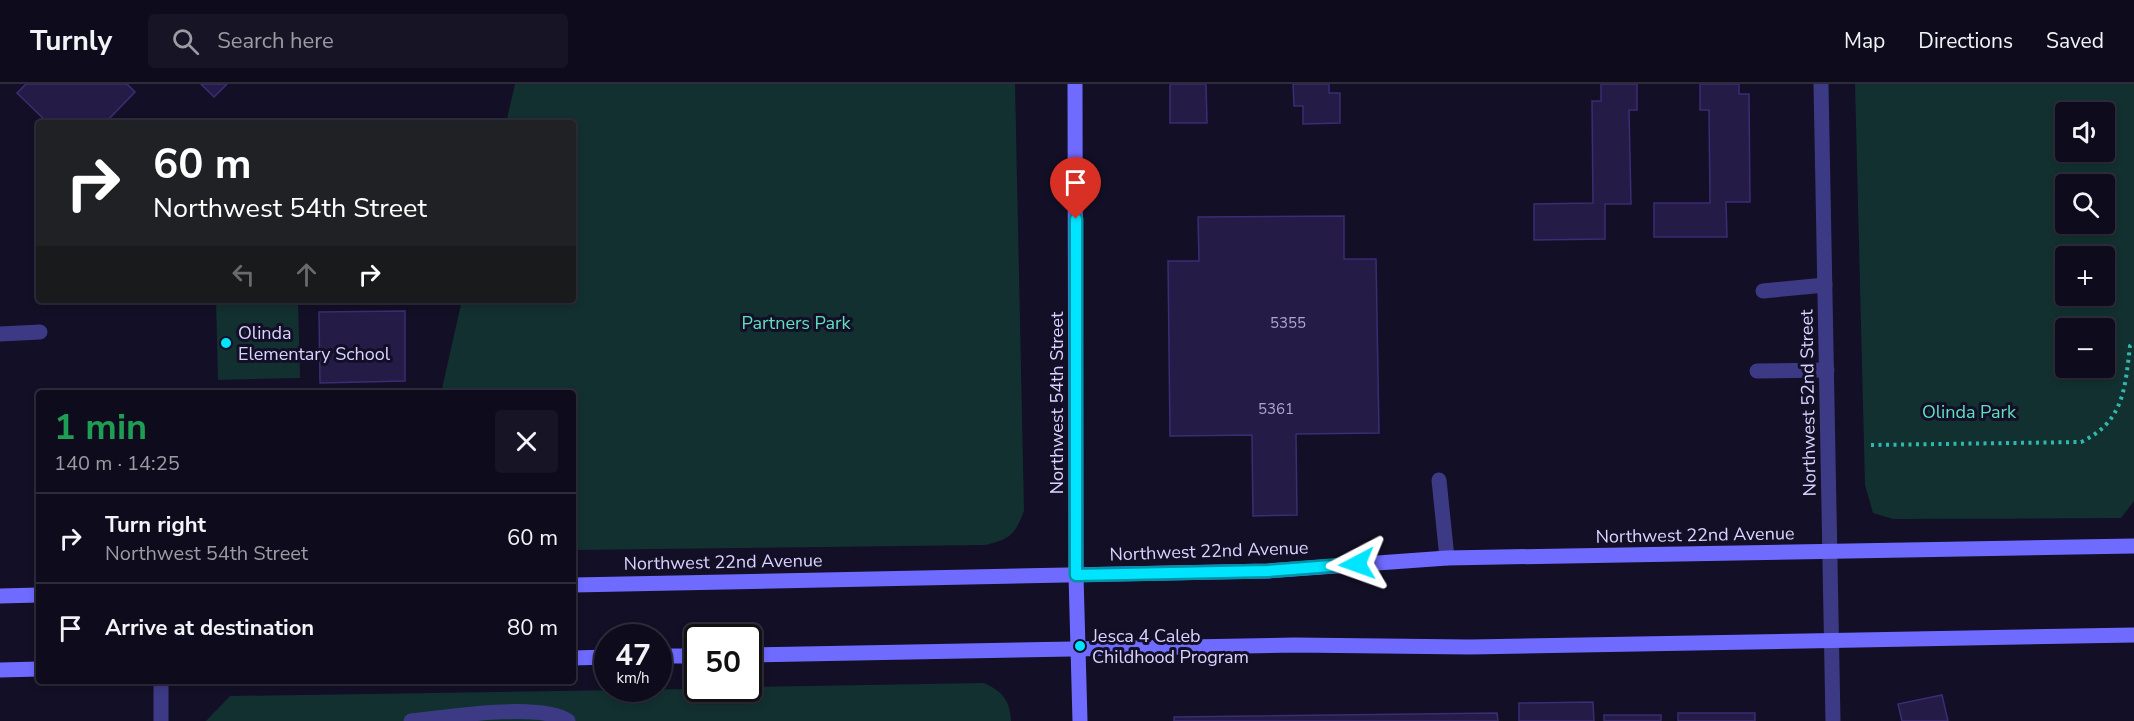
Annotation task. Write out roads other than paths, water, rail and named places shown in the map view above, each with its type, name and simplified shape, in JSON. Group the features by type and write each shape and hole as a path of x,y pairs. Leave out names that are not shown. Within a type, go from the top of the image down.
{"main road":[{"name":"Northwest 54th Street","path":"1075,84 1076,575 1080,721"},
{"name":"Northwest 22nd Avenue","path":"576,585 1268,571 1447,558 2134,546"},
{"path":"0,596 36,595"},
{"path":"762,655 1294,645 1470,647 2134,635"},
{"path":"576,658 594,657"},
{"path":"0,670 36,669"}],"street":[{"name":"Northwest 52nd Street","path":"1821,84 1833,721"},
{"path":"1763,291 1825,285"},
{"path":"0,334 40,332"},
{"path":"1757,371 1827,370"},
{"path":"1439,480 1447,558"},
{"path":"161,684 161,721"},
{"path":"411,721 472,714 525,712 561,716 568,721"}],"place":[{"name":"Olinda Elementary School","path":"226,343"},
{"name":"Jesca 4 Caleb Childhood Program","path":"1080,646"}],"park label":[{"name":"Partners Park","path":"796,323"},
{"name":"Olinda Park","path":"1969,412"}]}
